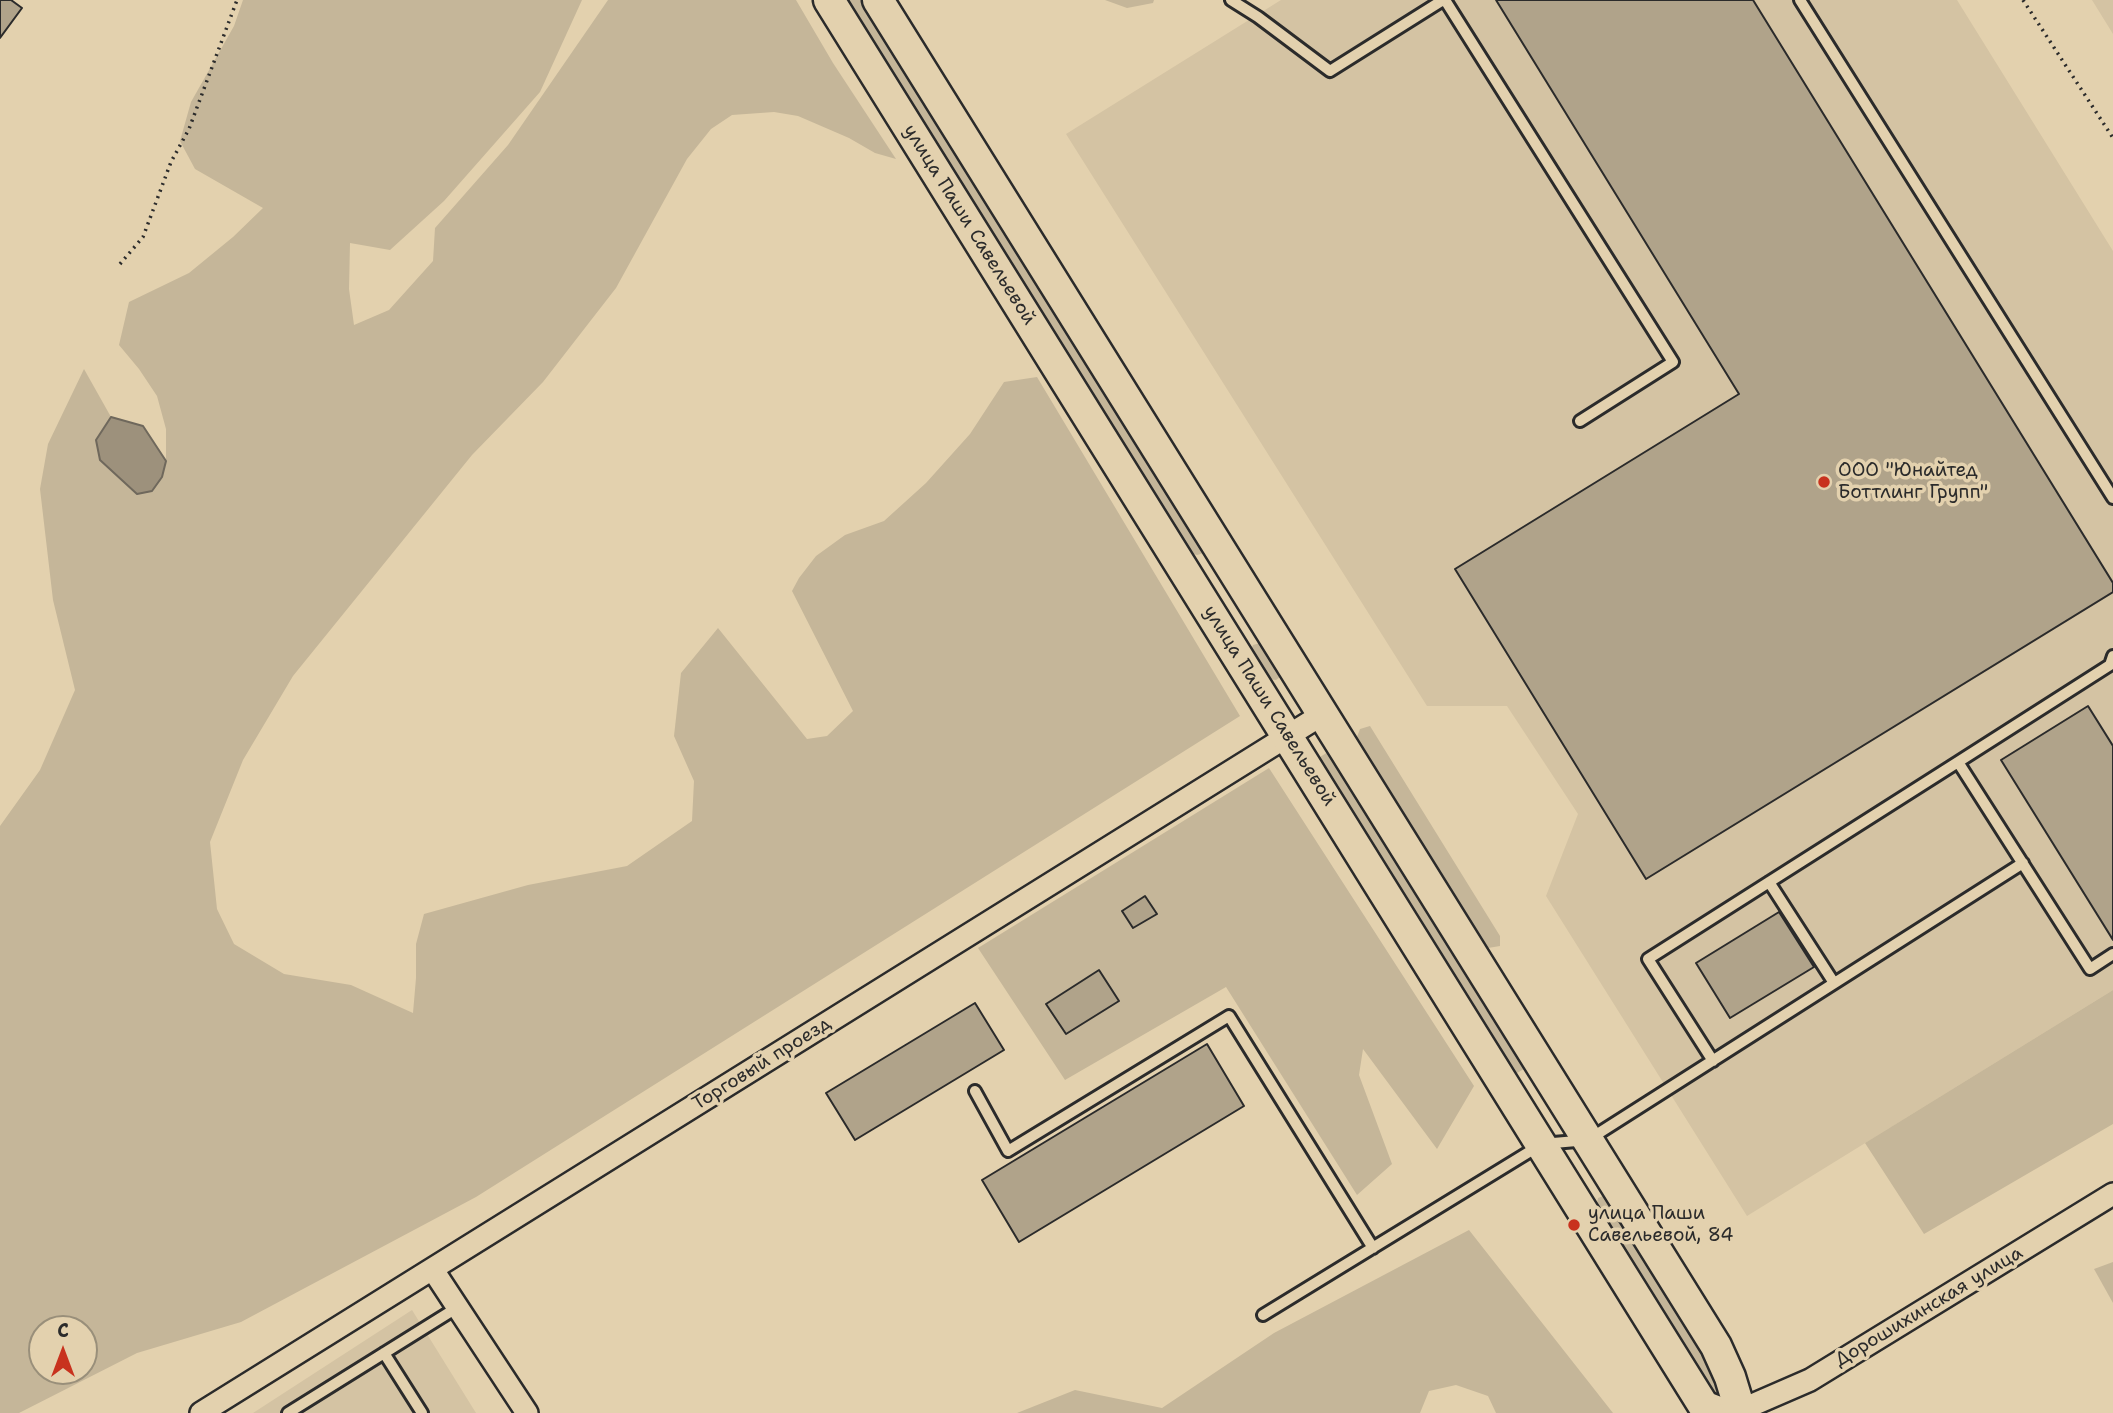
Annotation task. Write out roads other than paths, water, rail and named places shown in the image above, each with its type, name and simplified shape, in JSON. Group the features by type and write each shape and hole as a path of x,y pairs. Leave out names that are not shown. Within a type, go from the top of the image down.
{"street":[{"name":"улица Паши Савельевой","path":"829,0 1704,1406"},
{"path":"878,0 1716,1346 1730,1377 1740,1412 1704,1406"},
{"name":"Торговый проезд","path":"201,1413 1323,714"},
{"name":"Дорошихинская улица","path":"1740,1412 1810,1380 2113,1194"},
{"path":"433,1269 527,1413"}],"lane":[{"path":"1231,0 1330,71 1444,0 1673,362 1580,421"},
{"path":"1800,0 2113,498"},
{"path":"1713,1061 1648,959 2112,664"},
{"path":"1958,762 2090,969 2113,954"},
{"path":"1263,1315 1542,1144 1588,1140 2023,863"},
{"path":"1769,882 1834,984"},
{"path":"975,1091 1008,1151 1229,1017 1373,1248"},
{"path":"288,1413 458,1307"},
{"path":"384,1353 422,1413"}],"place":[{"name":"ООО \"Юнайтед Боттлинг Групп\"","path":"1824,482"},
{"name":"улица Паши Савельевой, 84","path":"1574,1225"}]}
